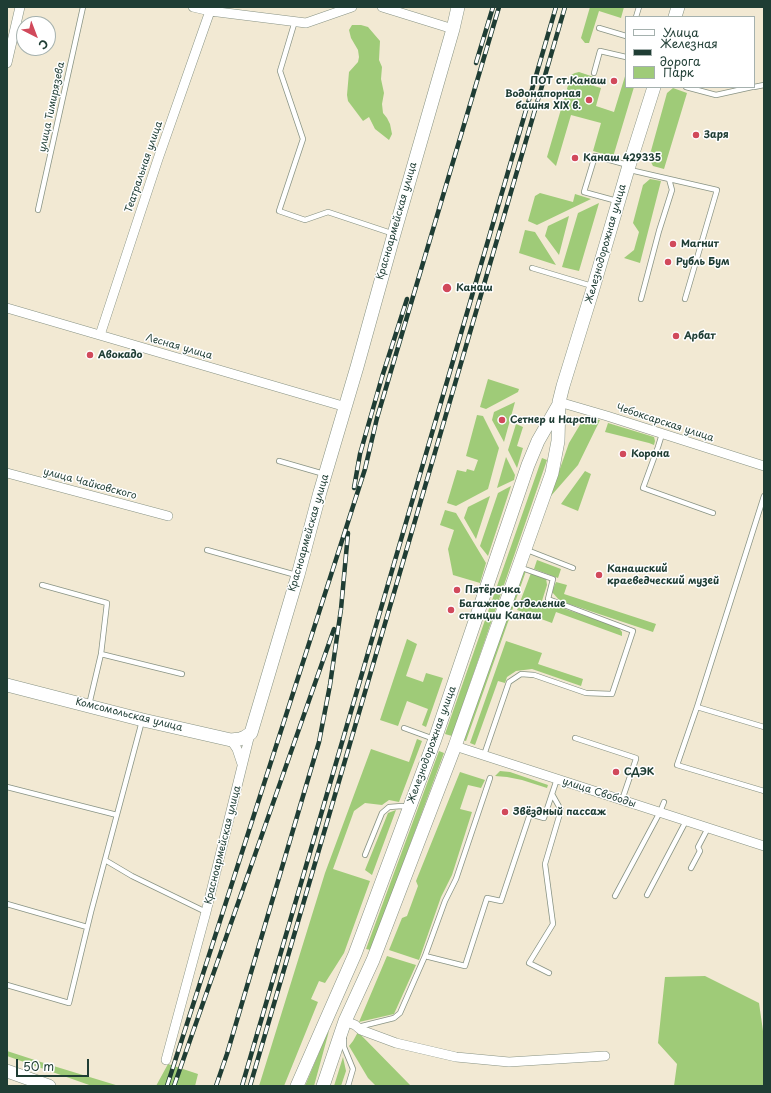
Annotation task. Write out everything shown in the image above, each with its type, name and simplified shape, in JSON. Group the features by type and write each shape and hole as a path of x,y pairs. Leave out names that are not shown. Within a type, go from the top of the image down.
{"main road":[{"name":"Красноармейская улица","path":"250,734 298,575 458,7"},
{"name":"Железнодорожная улица","path":"297,1086 355,954 435,740 528,465 538,441 559,402 654,88"},
{"name":"Железнодорожная улица","path":"323,1086 346,1021 373,960 455,746 552,473 558,441 559,402"},
{"name":"Комсомольская улица","path":"7,685 143,720 231,740 240,740 250,734"},
{"name":"улица Свободы","path":"435,740 455,746"},
{"path":"7,1071 49,1086"}],"street":[{"path":"7,62 20,7"},
{"path":"193,7 306,23 352,7"},
{"path":"382,7 453,29"},
{"name":"Театральная улица","path":"100,335 158,159 210,9"},
{"name":"Лесная улица","path":"7,308 346,407"},
{"name":"Чебоксарская улица","path":"559,402 764,466"},
{"name":"улица Чайковского","path":"7,473 168,516"},
{"name":"Красноармейская улица","path":"166,1060 206,912 250,734"},
{"path":"231,740 237,749 242,765"},
{"name":"улица Свободы","path":"455,746 764,846"},
{"path":"346,1021 361,1030 396,1043 456,1058 509,1062 605,1056"}],"lane":[{"name":"улица Тимирязева","path":"38,210 83,7"},
{"path":"295,21 280,71 303,139 279,211 305,220 328,212 394,234"},
{"path":"599,28 625,36"},
{"path":"594,73 600,51 625,57"},
{"path":"690,88 716,95 748,88"},
{"path":"619,201 584,192 595,156 629,168 717,190 685,300"},
{"path":"641,299 659,231 672,190 670,179"},
{"path":"532,268 594,286"},
{"path":"662,434 643,488 713,513"},
{"path":"278,461 326,474"},
{"path":"675,772 764,496"},
{"path":"207,550 298,575"},
{"path":"525,550 573,568"},
{"path":"484,755 509,682 522,674 534,675 586,693 612,694 633,631 548,599 553,579 519,567"},
{"path":"42,585 107,603 101,654 89,706"},
{"path":"101,654 182,674"},
{"path":"697,707 764,727"},
{"path":"7,985 69,1003 87,927 143,720"},
{"path":"404,728 435,740"},
{"path":"575,738 636,758 622,800"},
{"path":"677,765 764,791"},
{"path":"358,1027 394,1018 400,1013 445,901 456,880 490,778"},
{"path":"424,956 465,966 487,898 501,902 530,814 544,818 557,779"},
{"path":"7,787 117,815"},
{"path":"549,973 529,963 553,924 545,864 561,810 552,794"},
{"path":"615,896 664,802"},
{"path":"365,855 382,812 389,807 402,806 409,808"},
{"path":"647,895 686,821"},
{"path":"691,868 700,852 698,847 708,828"},
{"path":"105,860 132,876 206,912"},
{"path":"7,904 87,927"},
{"path":"346,1021 344,1047 353,1069 348,1086"}],"green space":[{"path":"590,7 624,7 621,18 599,11 589,43 585,43 581,38"},
{"path":"352,25 368,27 380,41 379,60 382,67 381,79 384,93 382,104 383,113 390,124 392,134 389,140 375,129 369,117 363,121 348,101 347,95 349,72 358,62 359,57 358,50 351,38 349,30"},
{"path":"579,72 597,78 594,86 601,88 596,106 614,112 625,76 625,88 634,88 613,157 593,151 601,123 571,115 556,166 547,157 571,75"},
{"path":"673,88 687,93 664,169 653,166 649,158 667,93"},
{"path":"650,179 661,181 640,263 624,258 634,250 639,232 633,223 643,185"},
{"path":"540,193 573,202 575,194 591,199 537,225 528,221 535,196"},
{"path":"599,203 579,271 562,267 578,213"},
{"path":"569,216 559,255 545,236 548,226"},
{"path":"525,230 535,232 556,265 519,253"},
{"path":"488,379 519,389 518,392 486,409 480,407"},
{"path":"515,402 504,442 492,420 494,412"},
{"path":"477,415 483,416 499,448 488,489 456,506 447,503 457,470 466,472 467,469 474,471 478,460 466,456"},
{"path":"587,418 600,420 578,465 550,497 569,443 581,423"},
{"path":"608,423 654,437 654,445 605,432"},
{"path":"516,424 523,427 517,446 523,448 517,468 508,450"},
{"path":"506,457 515,475 514,480 497,488"},
{"path":"542,458 547,460 452,736 445,734"},
{"path":"585,471 591,474 578,511 561,504"},
{"path":"511,486 488,556 480,546 498,493"},
{"path":"490,496 476,539 464,518 468,507"},
{"path":"445,510 456,513 486,563 480,583 453,575 448,549 454,530 440,525"},
{"path":"537,560 561,569 558,578 534,569"},
{"path":"523,570 526,571 466,741 463,740"},
{"path":"531,573 546,578 547,585 542,601 618,627 622,632 622,636 556,612 552,623 517,610"},
{"path":"556,582 567,585 564,594 656,624 653,632 560,601 552,592"},
{"path":"407,639 417,644 406,676 423,682 426,673 443,678 426,727 422,725 428,709 407,701 398,726 380,720"},
{"path":"506,641 542,653 538,664 583,679 581,686 532,669 516,671 507,677 505,683 498,681 475,745 470,743"},
{"path":"417,739 422,741 399,802 389,800 382,805 365,803 354,811 333,869 370,881 344,953 325,983 319,981 311,999 318,1002 284,1086 259,1086 325,873 371,749 409,762"},
{"path":"439,751 444,753 371,950 366,949"},
{"path":"500,771 510,772 548,785 547,788 522,780 495,776"},
{"path":"460,772 485,780 481,788 468,785 460,809 472,812 452,875 441,897 419,960 389,950 402,918 407,916 418,886 416,881"},
{"path":"396,810 372,875 365,870 388,813"},
{"path":"387,956 416,965 394,1014 359,1022"},
{"path":"705,976 759,1003 764,1038 764,1086 674,1086 677,1064 658,1043 665,977"},
{"path":"329,1031 314,1086 305,1086 326,1036"},
{"path":"358,1032 411,1086 376,1086 368,1078 349,1046"},
{"path":"7,1051 119,1086 92,1086 7,1056"},
{"path":"343,1057 346,1071 341,1086 334,1086"},
{"path":"168,1064 198,1074 195,1086 156,1086"}],"railway":[{"path":"476,63 493,7"},
{"path":"167,1086 365,469 377,418 499,7"},
{"path":"242,1086 556,7"},
{"path":"250,1086 565,7"},
{"path":"354,488 360,454 382,377 407,299"},
{"path":"216,1086 227,1054 319,742 330,685 341,609 348,533"},
{"path":"174,1086 334,629"}],"place":[{"name":"ПОТ ст.Канаш","path":"614,81"},
{"name":"Водонапорная башня XIX в.","path":"589,100"},
{"name":"Заря","path":"696,135"},
{"name":"Канаш 429335","path":"575,158"},
{"name":"Магнит","path":"673,244"},
{"name":"Рубль Бум","path":"668,262"},
{"name":"Канаш","path":"447,288"},
{"name":"Арбат","path":"676,336"},
{"name":"Авокадо","path":"90,355"},
{"name":"Сетнер и Нарспи","path":"502,420"},
{"name":"Корона","path":"623,454"},
{"name":"Канашский краеведческий музей","path":"599,575"},
{"name":"Пятёрочка","path":"457,590"},
{"name":"Багажное отделение станции Канаш","path":"451,610"},
{"name":"СДЭК","path":"616,772"},
{"name":"Звёздный пассаж","path":"505,812"}]}
